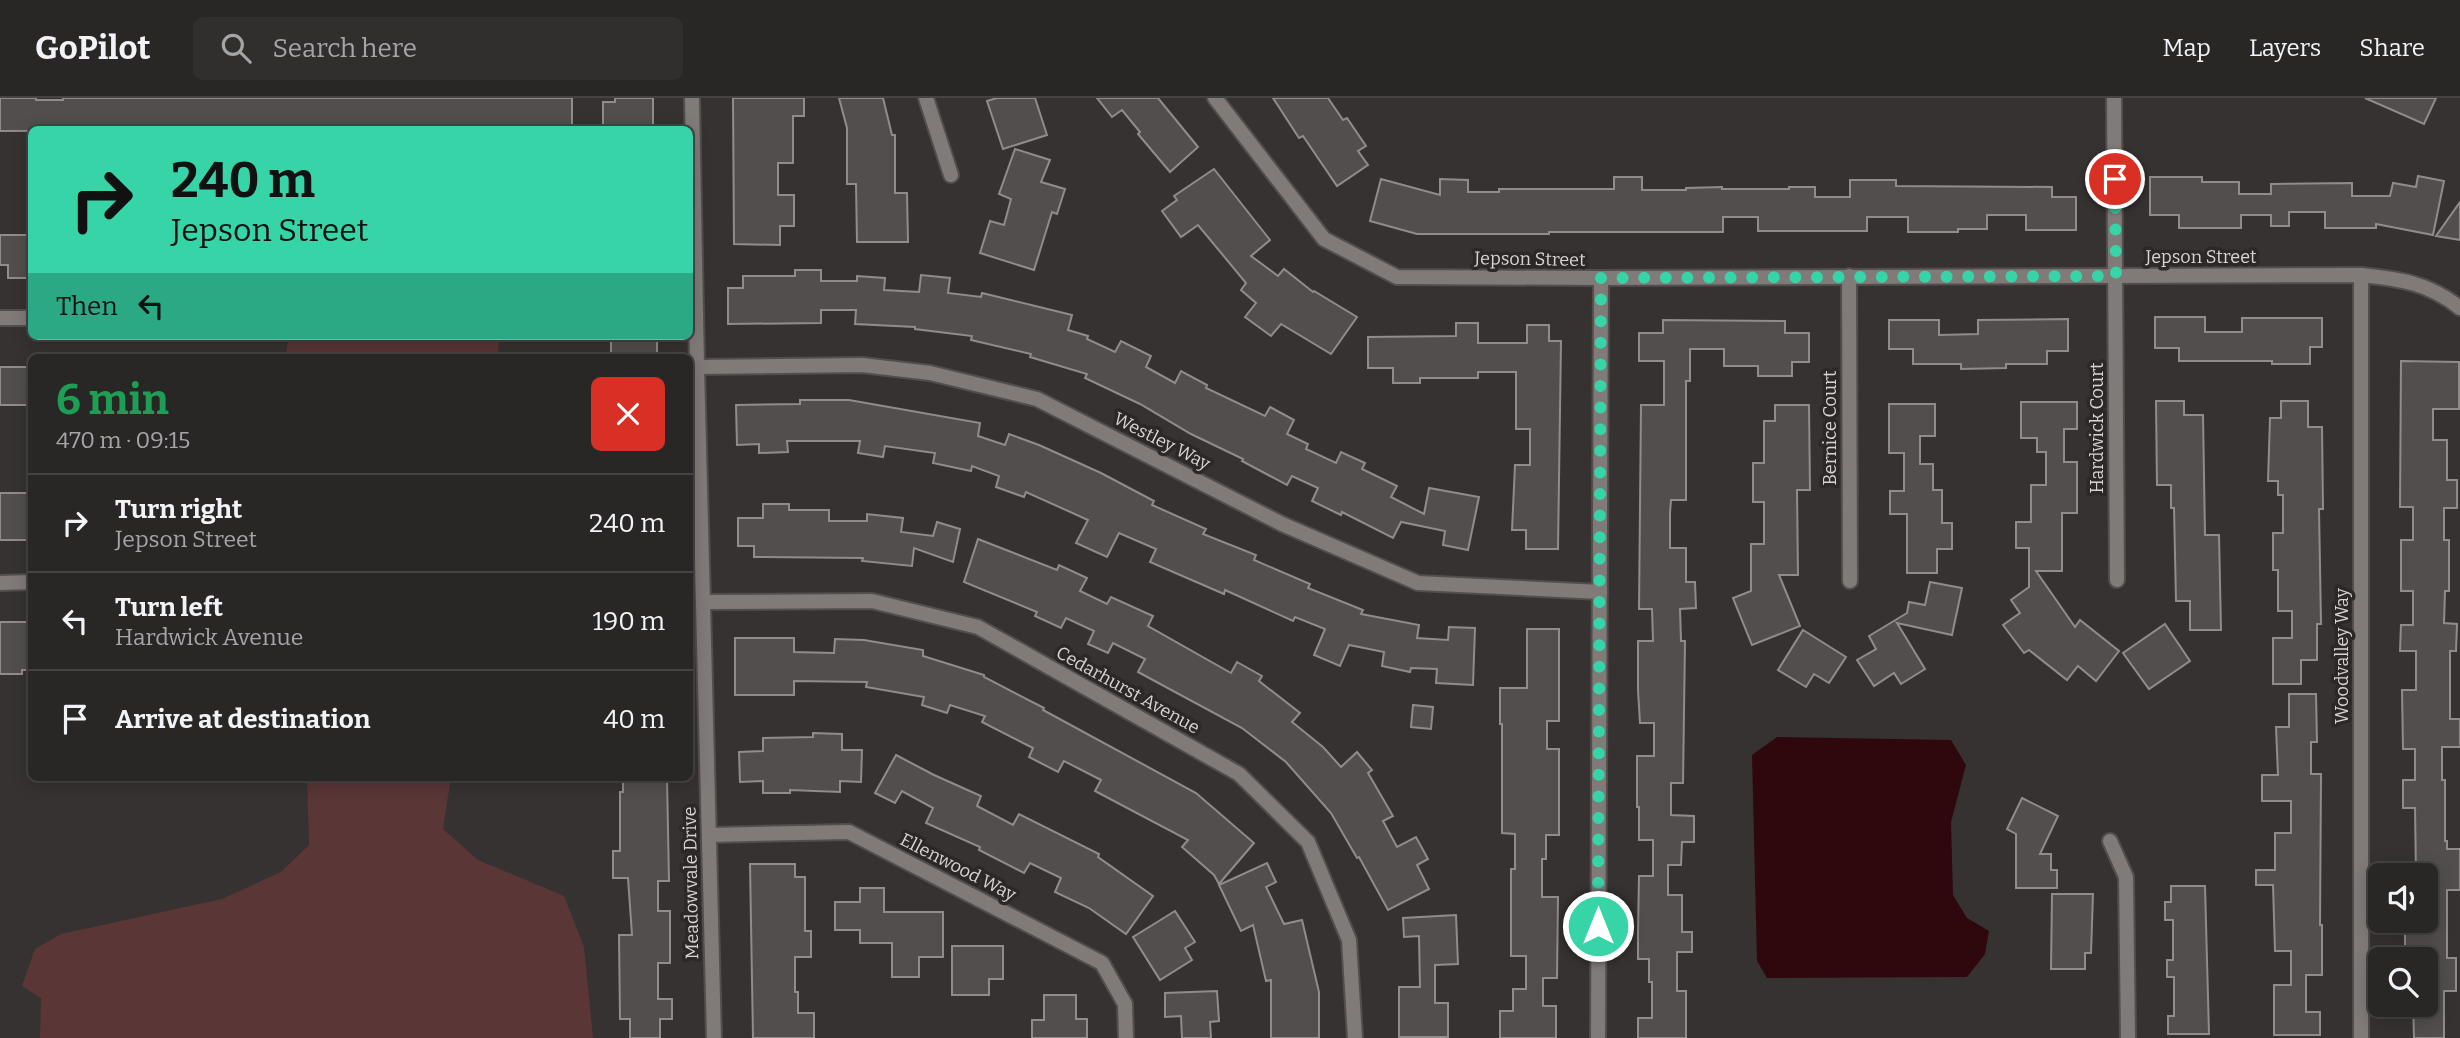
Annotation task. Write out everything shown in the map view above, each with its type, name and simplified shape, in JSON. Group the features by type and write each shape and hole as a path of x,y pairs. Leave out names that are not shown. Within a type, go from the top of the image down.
{"street":[{"name":"Meadowvale Drive","path":"692,98 692,126"},
{"path":"926,98 951,175"},
{"name":"Hardwick Court","path":"2113,98 2117,580"},
{"name":"Jepson Street","path":"1219,99 1324,239 1397,277 2361,275 2407,280 2444,295 2460,308"},
{"name":"Meadowvale Drive","path":"693,165 714,1038"},
{"name":"Woodvalley Way","path":"2361,275 2361,1038"},
{"name":"Bernice Court","path":"1849,276 1850,581"},
{"path":"1598,1038 1601,278"},
{"path":"0,318 28,318"},
{"name":"Westley Way","path":"696,367 862,365 930,373 1037,399 1282,524 1418,583 1600,592"},
{"path":"0,583 28,582"},
{"name":"Cedarhurst Avenue","path":"704,602 872,601 978,627 1239,774 1308,842 1349,940 1355,1038"},
{"name":"Ellenwood Way","path":"709,835 849,832 1102,963 1125,1004 1126,1038"},
{"path":"2110,841 2126,877 2128,1038"}],"shaded area":[{"path":"288,340 499,340 498,354 286,354"},
{"path":"1777,737 1951,740 1966,765 1951,822 1953,895 1967,918 1989,931 1985,954 1967,977 1767,978 1757,961 1752,755"},
{"path":"307,781 450,781 443,829 478,860 564,896 584,947 593,1038 40,1038 41,998 22,986 35,949 61,934 222,899 281,872 309,845"}],"building":[{"path":"0,98 572,98 572,126 28,126 28,131 0,131"},
{"path":"615,98 653,98 653,126 603,126 603,102 615,102"},
{"path":"733,98 804,98 804,116 793,116 793,163 778,163 778,195 794,195 794,226 780,226 780,245 734,244"},
{"path":"839,98 883,98 892,135 895,135 895,193 907,193 908,242 857,242 856,184 847,184 847,128"},
{"path":"997,98 1035,98 1047,135 1003,149 987,101"},
{"path":"1097,98 1158,98 1198,147 1170,172 1122,110 1112,117"},
{"path":"1273,98 1328,98 1343,120 1347,118 1366,146 1358,151 1368,165 1337,186 1303,136 1299,138"},
{"path":"2365,98 2436,98 2424,124"},
{"path":"1015,149 1050,160 1041,182 1065,189 1057,214 1052,212 1034,270 980,253 990,221 1004,225 1011,199 999,194"},
{"path":"1214,169 1270,240 1251,256 1278,276 1284,269 1313,292 1357,317 1331,354 1281,324 1271,336 1245,317 1256,303 1241,290 1246,283 1198,225 1181,237 1162,211 1177,200 1174,196"},
{"path":"2418,176 2444,181 2433,235 2376,224 2376,228 2325,228 2325,212 2289,212 2289,226 2271,226 2271,215 2241,215 2241,228 2179,228 2179,215 2150,215 2150,177 2202,177 2202,182 2239,182 2239,194 2271,194 2271,184 2352,183 2352,196 2390,196 2393,183 2416,187"},
{"path":"1614,177 1642,177 1642,190 1815,187 1815,197 1850,197 1850,180 1896,180 1896,186 2052,187 2052,197 2076,197 2076,230 2026,230 2026,215 1987,215 1987,229 1958,229 1958,232 1908,232 1908,217 1867,217 1867,231 1758,231 1758,217 1723,217 1723,232 1549,234 1417,234 1370,221 1381,179 1440,195 1440,179 1468,180 1468,192 1499,192 1499,189 1614,189"},
{"path":"2460,202 2460,240 2436,236"},
{"path":"0,235 28,235 28,278 8,278 8,265 0,265"},
{"path":"795,270 821,270 821,281 857,281 857,276 885,278 884,290 919,292 921,275 950,278 948,293 981,297 982,293 1072,315 1068,330 1088,336 1087,339 1115,352 1121,341 1151,356 1146,367 1175,383 1181,371 1207,385 1206,388 1265,416 1270,407 1294,420 1287,434 1308,444 1306,449 1336,463 1341,452 1365,463 1362,469 1397,486 1391,497 1424,514 1429,488 1479,497 1468,550 1443,545 1445,531 1401,522 1393,538 1342,512 1341,515 1312,501 1318,488 1292,476 1287,485 1140,404 1085,378 1087,374 1030,357 1031,354 971,340 972,336 915,327 855,324 856,310 821,310 821,323 728,324 728,288 743,288 743,276 795,276"},
{"path":"2155,317 2205,317 2205,332 2242,332 2242,318 2322,318 2322,347 2310,347 2310,364 2272,364 2272,361 2179,361 2179,348 2155,348"},
{"path":"2068,319 2068,351 2047,351 2047,364 2006,364 2006,368 1961,369 1961,364 1913,364 1913,349 1889,349 1889,320 1939,320 1939,335 1978,334 1978,320"},
{"path":"1663,320 1785,321 1785,333 1809,333 1809,362 1792,362 1792,376 1758,376 1758,366 1724,366 1724,349 1690,349 1690,381 1686,381 1686,500 1671,500 1670,513 1670,548 1686,548 1686,582 1695,582 1696,608 1680,609 1681,641 1685,641 1683,783 1671,783 1671,815 1694,816 1694,842 1682,842 1681,865 1668,865 1668,895 1682,895 1682,932 1692,932 1692,952 1677,952 1677,991 1686,991 1686,1038 1638,1038 1638,1018 1652,1018 1649,959 1638,959 1638,932 1639,876 1653,876 1653,840 1639,840 1637,756 1654,756 1654,723 1640,723 1638,690 1638,641 1653,641 1652,609 1639,609 1641,405 1664,405 1664,361 1639,361 1639,333 1663,333"},
{"path":"1456,323 1478,323 1478,343 1527,343 1527,325 1549,325 1549,341 1561,341 1558,549 1526,549 1526,530 1512,530 1515,465 1530,465 1530,429 1516,429 1516,372 1478,372 1478,378 1420,378 1420,383 1393,383 1393,368 1368,368 1368,337 1456,336"},
{"path":"611,340 657,340 657,354 611,354"},
{"path":"2401,361 2459,362 2459,409 2433,409 2433,440 2447,440 2447,480 2457,480 2457,508 2444,508 2444,540 2449,540 2449,591 2445,591 2444,623 2457,624 2456,651 2450,651 2450,719 2460,719 2460,747 2442,747 2442,780 2445,780 2445,841 2447,849 2460,849 2460,890 2447,890 2447,958 2456,958 2456,991 2444,991 2444,1038 2414,1038 2413,1017 2438,1017 2438,947 2405,947 2405,933 2438,933 2438,863 2416,863 2415,808 2403,808 2403,780 2415,780 2415,749 2403,749 2402,690 2416,690 2416,651 2400,651 2401,625 2413,625 2413,591 2401,591 2401,540 2413,540 2413,507 2400,507"},
{"path":"0,367 27,367 27,405 0,405"},
{"path":"800,400 849,400 980,423 978,436 1005,445 1009,434 1101,473 1154,501 1152,505 1206,529 1203,534 1256,555 1254,560 1310,584 1308,588 1363,610 1361,614 1419,625 1417,638 1448,640 1449,627 1475,628 1473,685 1436,683 1437,669 1411,668 1410,672 1382,666 1384,652 1349,645 1340,666 1314,655 1325,629 1295,617 1293,621 1225,590 1224,594 1150,562 1156,549 1119,533 1107,557 1076,543 1088,520 1026,492 1024,497 996,487 999,476 972,466 971,471 933,463 935,453 885,446 883,457 858,453 860,441 787,441 788,452 759,453 759,444 737,445 736,405 800,404"},
{"path":"2156,401 2184,401 2184,415 2203,415 2205,535 2219,535 2221,630 2190,630 2190,601 2176,601 2171,485 2157,485"},
{"path":"2281,401 2308,401 2308,427 2322,427 2323,509 2319,509 2321,624 2317,624 2317,660 2301,660 2301,684 2273,684 2273,638 2292,638 2292,611 2278,611 2278,570 2273,570 2273,533 2283,533 2283,495 2278,495 2278,481 2268,481 2270,418 2281,418"},
{"path":"2021,402 2077,402 2077,429 2064,429 2064,462 2077,462 2077,513 2062,513 2062,571 2036,571 2075,627 2080,620 2119,651 2096,681 2078,666 2067,680 2029,650 2024,653 2003,625 2020,613 2011,600 2029,587 2029,548 2016,548 2016,522 2031,522 2031,485 2046,485 2046,452 2037,452 2037,438 2021,438"},
{"path":"1889,404 1935,404 1935,436 1920,436 1920,464 1933,464 1933,490 1942,490 1942,523 1952,523 1952,549 1937,549 1937,573 1907,573 1907,514 1890,514 1890,491 1904,491 1904,453 1889,453"},
{"path":"1775,405 1809,405 1810,490 1797,490 1798,575 1779,575 1800,626 1752,645 1733,598 1751,591 1751,544 1764,544 1764,502 1753,502 1753,463 1764,463 1764,421 1775,421"},
{"path":"0,493 28,493 28,540 0,540"},
{"path":"763,504 789,504 789,510 829,510 829,521 867,521 867,514 903,518 901,532 933,536 937,522 960,529 953,562 914,548 912,566 862,561 863,558 754,557 754,546 738,546 738,518 763,518"},
{"path":"978,539 1057,570 1059,565 1087,578 1080,591 1107,604 1111,597 1153,616 1148,626 1231,673 1237,662 1262,676 1259,681 1300,713 1292,722 1323,747 1341,767 1357,752 1372,770 1368,773 1393,816 1383,821 1397,847 1416,837 1428,859 1417,865 1429,889 1388,910 1331,813 1286,762 1242,728 1138,672 1145,659 1113,643 1108,653 1088,644 1094,631 1066,618 1061,628 1035,616 1037,612 964,582"},
{"path":"1930,582 1962,588 1952,635 1897,623 1925,669 1901,684 1894,673 1874,686 1857,660 1876,649 1869,636 1907,613 1909,602 1925,605"},
{"path":"0,622 28,622 28,670 22,670 22,674 0,674"},
{"path":"2165,624 2190,661 2149,689 2123,653"},
{"path":"1527,629 1559,629 1559,721 1547,721 1547,749 1559,749 1559,835 1546,835 1546,859 1542,859 1542,897 1558,897 1557,978 1543,978 1543,1006 1556,1006 1556,1038 1500,1038 1500,1011 1513,1011 1513,989 1526,989 1526,956 1511,956 1511,869 1515,869 1515,834 1502,833 1500,688 1527,688"},
{"path":"1803,630 1846,657 1829,683 1814,674 1806,687 1778,670"},
{"path":"735,638 794,638 794,652 834,653 835,639 864,640 923,650 923,656 984,675 1196,793 1254,843 1219,884 1214,875 1182,847 1188,840 1095,791 1101,780 1064,761 1058,772 1029,757 1033,748 982,722 985,716 950,705 947,713 922,705 924,697 866,687 867,682 794,681 794,695 735,695"},
{"path":"2289,694 2316,694 2317,742 2311,742 2311,774 2321,774 2322,975 2306,975 2306,1012 2320,1012 2320,1035 2274,1035 2274,985 2291,985 2291,951 2275,951 2273,885 2256,885 2256,870 2275,870 2275,833 2291,833 2291,801 2262,801 2262,775 2278,775 2276,727 2289,727"},
{"path":"1413,705 1433,707 1431,729 1411,727"},
{"path":"813,733 842,734 842,750 862,750 861,782 840,781 840,792 790,790 790,793 763,793 763,781 740,782 739,752 763,751 763,738 813,737"},
{"path":"896,755 981,796 977,806 1013,825 1019,814 1099,854 1098,857 1153,896 1126,934 1089,908 1055,892 1061,878 1030,863 1024,873 979,850 980,847 926,823 933,808 902,791 895,803 875,793"},
{"path":"623,781 667,781 669,881 658,881 658,911 670,911 670,963 658,963 658,999 672,999 672,1019 660,1019 660,1038 630,1038 630,1019 620,1019 619,935 632,935 628,878 613,878 613,851 620,851 620,792 623,792"},
{"path":"2022,798 2058,816 2040,854 2051,854 2051,870 2057,870 2057,888 2016,888 2016,834 2007,829"},
{"path":"1267,863 1276,882 1266,887 1284,924 1302,920 1319,992 1319,1038 1271,1038 1271,980 1266,981 1253,925 1241,931 1219,885"},
{"path":"750,864 795,864 795,877 805,877 805,931 811,931 811,957 795,957 795,992 798,992 798,1013 814,1013 814,1038 753,1038"},
{"path":"2171,886 2205,886 2209,1034 2168,1034 2168,1016 2174,1016 2174,977 2167,977 2167,960 2173,960 2173,920 2165,920 2165,902 2171,902"},
{"path":"860,888 884,888 884,912 943,912 943,957 919,957 919,977 892,977 892,943 860,943 860,930 835,930 835,902 860,902"},
{"path":"2052,894 2093,894 2091,953 2085,953 2085,969 2051,969"},
{"path":"1175,911 1195,942 1185,948 1192,960 1160,980 1133,937"},
{"path":"1456,915 1458,964 1435,965 1435,1003 1448,1003 1448,1037 1399,1037 1399,987 1420,987 1419,936 1404,937 1403,918"},
{"path":"952,946 1003,946 1003,979 989,979 989,995 952,995"},
{"path":"1217,991 1219,1021 1210,1022 1211,1038 1182,1038 1181,1016 1165,1017 1165,993"},
{"path":"1044,995 1076,995 1076,1019 1087,1019 1087,1038 1032,1038 1032,1020 1044,1020"}],"route":[{"path":"1598,926 1601,278 2116,276 2115,179"}]}
